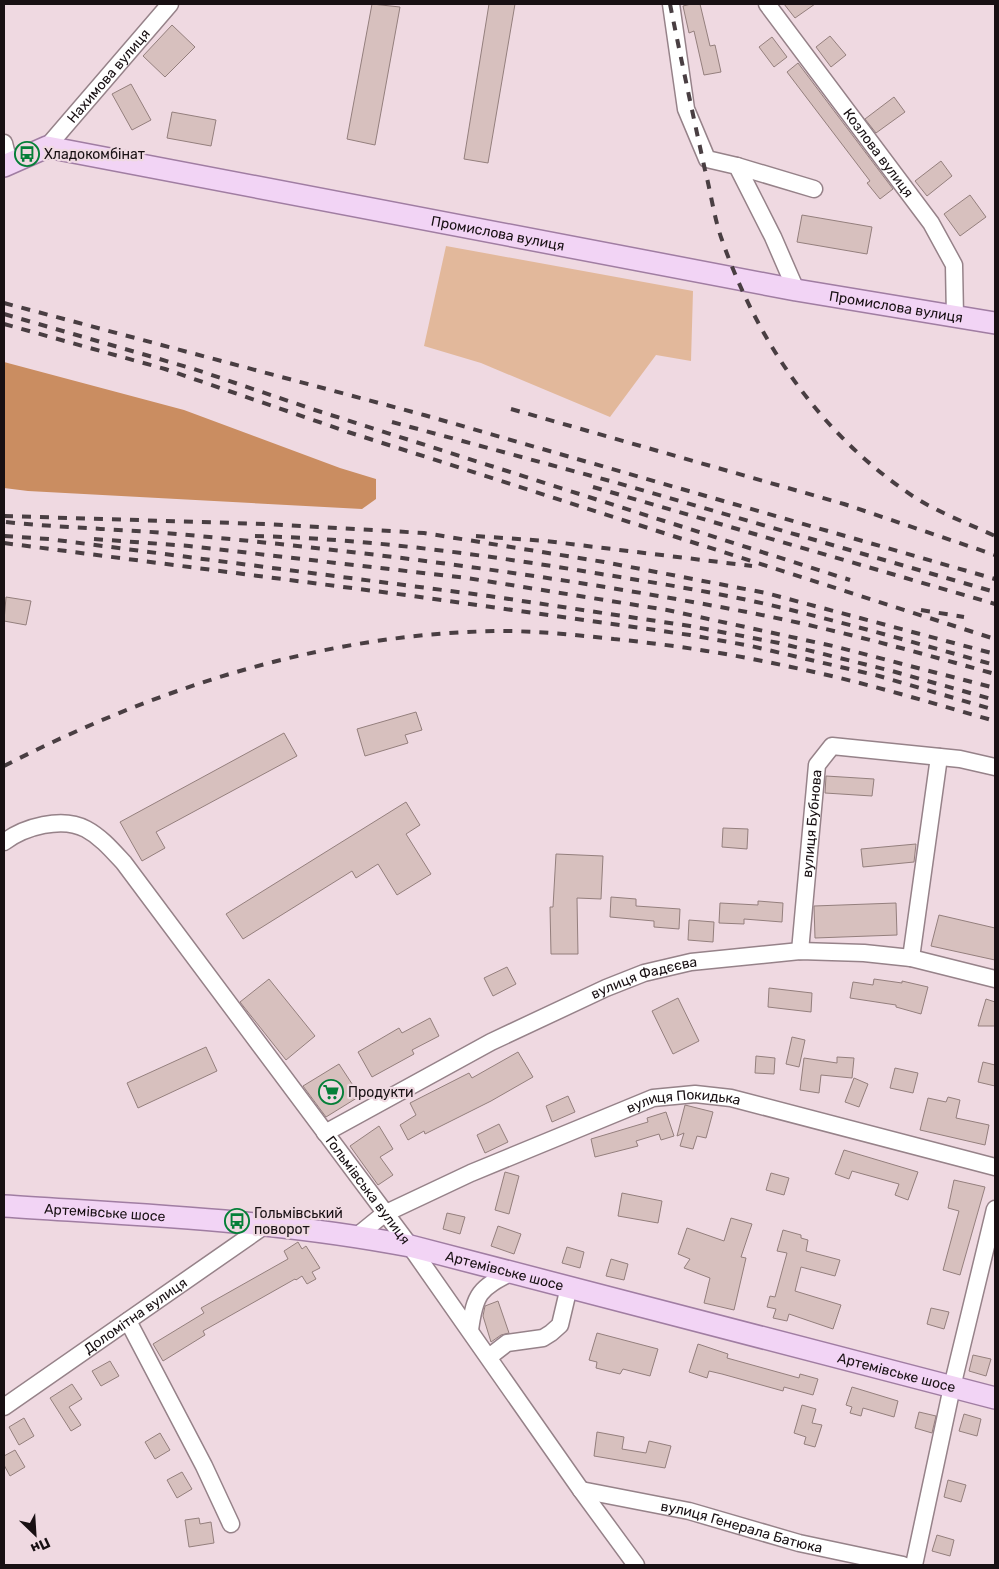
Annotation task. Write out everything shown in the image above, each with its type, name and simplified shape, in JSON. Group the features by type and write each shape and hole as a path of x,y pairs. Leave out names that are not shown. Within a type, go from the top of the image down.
{"main road":[{"path":"6,157 47,147"},
{"name":"Промислова вулиця","path":"47,147 796,290 995,323"},
{"name":"Артемівське шосе","path":"4,1206 267,1224 357,1236 410,1246 995,1398"}],"street":[{"name":"Нахимова вулиця","path":"47,147 170,4"},
{"path":"671,4 686,109 707,159 738,166 814,189"},
{"name":"Козлова вулиця","path":"767,4 932,223 954,265 955,317"},
{"path":"738,166 773,236 796,290"},
{"name":"вулиця Бубнова","path":"800,951 817,765 832,746 939,757 995,767"},
{"path":"912,958 939,757"},
{"name":"Гольмівська вулиця","path":"4,842 30,828 52,824 84,828 105,842 124,862 384,1214 410,1246 581,1490 636,1565"},
{"name":"вулиця Фадєєва","path":"325,1134 491,1042 644,973 691,962 800,951 864,953 912,958 995,979"},
{"name":"вулиця Покидька","path":"357,1236 384,1214 471,1173 653,1098 695,1094 730,1098 995,1167"},
{"path":"914,1565 952,1387 995,1209"},
{"name":"Доломітна вулиця","path":"4,1407 267,1224"},
{"path":"470,1330 473,1306 479,1294 491,1283 512,1272"},
{"path":"489,1357 506,1343 543,1338 551,1333 560,1325 569,1287"},
{"path":"128,1321 204,1466 231,1524"},
{"name":"вулиця Генерала Батюка","path":"581,1490 689,1511 799,1542 903,1565"}],"shaded area":[{"path":"446,246 693,291 691,361 656,355 610,417 481,363 424,346"},
{"path":"4,362 184,410 340,468 376,479 376,499 362,509 28,491 4,488"}],"building":[{"path":"372,4 400,7 375,145 347,139"},
{"path":"489,4 515,4 488,163 464,159"},
{"path":"700,4 710,46 715,45 721,72 704,75 694,31 689,33 683,6"},
{"path":"784,4 815,4 795,18"},
{"path":"172,25 195,47 165,77 143,56"},
{"path":"830,36 846,55 831,67 816,47"},
{"path":"772,37 787,57 774,67 759,47"},
{"path":"798,63 893,189 880,199 867,183 870,181 787,72"},
{"path":"131,84 151,120 132,130 112,94"},
{"path":"894,97 905,112 876,133 865,119"},
{"path":"172,112 216,120 211,146 167,138"},
{"path":"941,161 952,176 927,196 915,181"},
{"path":"970,195 986,217 960,236 944,214"},
{"path":"802,215 872,227 867,254 797,242"},
{"path":"6,597 31,601 26,625 4,621"},
{"path":"416,712 422,730 405,735 408,743 365,756 357,729"},
{"path":"284,733 297,756 156,832 165,848 142,861 120,822"},
{"path":"826,776 874,779 872,796 825,793"},
{"path":"406,802 420,825 406,834 431,874 397,895 378,864 356,878 352,871 243,939 226,914"},
{"path":"723,828 748,829 747,849 722,847"},
{"path":"916,844 914,862 863,867 861,849"},
{"path":"556,854 603,856 601,899 577,898 578,954 551,954 550,907 553,907"},
{"path":"611,897 636,899 636,906 680,909 679,929 654,927 654,921 610,917"},
{"path":"758,901 783,903 782,922 744,919 744,924 719,923 720,903 758,905"},
{"path":"896,903 897,935 815,938 814,906"},
{"path":"939,915 995,928 995,960 931,946"},
{"path":"689,920 714,922 713,942 688,940"},
{"path":"507,967 516,984 493,996 484,978"},
{"path":"269,979 315,1036 286,1060 240,1002"},
{"path":"874,979 902,983 902,981 928,987 921,1014 896,1007 896,1005 850,998 853,982 873,985"},
{"path":"769,988 812,993 811,1012 768,1007"},
{"path":"678,998 699,1041 673,1054 652,1011"},
{"path":"986,999 995,1002 995,1026 978,1026"},
{"path":"430,1018 439,1036 412,1050 414,1054 372,1077 358,1052 399,1028 402,1033"},
{"path":"792,1037 805,1040 799,1067 786,1064"},
{"path":"206,1047 217,1071 138,1108 127,1083"},
{"path":"518,1052 533,1077 491,1101 425,1134 424,1131 408,1140 400,1125 416,1115 410,1103 469,1073 472,1078"},
{"path":"756,1056 775,1058 774,1074 755,1073"},
{"path":"837,1057 854,1058 852,1078 821,1075 819,1093 800,1090 804,1058 837,1063"},
{"path":"983,1062 995,1065 995,1086 978,1082"},
{"name":"Продукти","path":"339,1064 360,1096 326,1117 303,1086"},
{"path":"895,1068 918,1073 913,1093 890,1088"},
{"path":"854,1078 868,1084 859,1107 845,1102"},
{"path":"568,1096 575,1112 552,1122 546,1106"},
{"path":"948,1097 960,1100 956,1118 989,1125 985,1145 920,1130 928,1098 946,1102"},
{"path":"685,1105 713,1112 706,1138 697,1136 693,1149 680,1146 684,1133 677,1136"},
{"path":"666,1112 674,1136 661,1140 659,1134 636,1141 638,1146 595,1157 591,1139 648,1122 647,1118"},
{"path":"499,1124 508,1142 485,1153 477,1135"},
{"path":"379,1126 393,1149 380,1157 393,1175 378,1185 350,1146"},
{"path":"844,1150 918,1172 908,1200 895,1195 899,1184 852,1171 849,1179 835,1174"},
{"path":"505,1172 519,1176 509,1214 495,1210"},
{"path":"771,1173 789,1178 784,1195 766,1190"},
{"path":"954,1180 985,1187 960,1275 943,1270 959,1211 948,1208"},
{"path":"622,1193 662,1201 658,1223 618,1216"},
{"path":"447,1213 465,1217 460,1234 443,1229"},
{"path":"731,1218 752,1224 741,1257 746,1258 734,1310 704,1303 710,1278 684,1268 690,1259 678,1254 687,1228 724,1241"},
{"path":"498,1226 521,1234 514,1254 491,1246"},
{"path":"783,1230 801,1235 801,1238 808,1240 806,1251 840,1260 835,1276 801,1267 795,1291 841,1305 833,1329 789,1314 787,1321 773,1318 776,1309 767,1307 770,1296 775,1297 787,1253 777,1251"},
{"path":"298,1242 302,1249 306,1246 320,1268 312,1272 316,1279 307,1284 302,1276 295,1279 203,1331 205,1335 163,1361 153,1344 204,1313 201,1308 288,1259 284,1251"},
{"path":"567,1247 584,1252 580,1268 562,1263"},
{"path":"611,1259 628,1264 624,1280 606,1276"},
{"path":"498,1301 509,1333 501,1335 491,1342 483,1316 485,1306"},
{"path":"931,1308 949,1312 944,1329 927,1324"},
{"path":"597,1333 658,1349 650,1376 623,1369 620,1374 596,1368 597,1362 589,1360"},
{"path":"698,1344 728,1354 727,1358 799,1378 800,1374 818,1379 813,1395 784,1387 783,1391 709,1371 707,1378 689,1372"},
{"path":"973,1355 991,1359 986,1376 969,1371"},
{"path":"110,1361 119,1376 101,1386 92,1371"},
{"path":"72,1384 82,1399 69,1407 81,1425 71,1431 50,1398"},
{"path":"852,1387 898,1401 894,1417 863,1408 861,1416 850,1413 852,1407 846,1405"},
{"path":"802,1405 816,1409 812,1423 822,1425 815,1447 804,1444 806,1437 794,1433"},
{"path":"919,1412 936,1416 932,1433 915,1428"},
{"path":"964,1414 981,1419 977,1436 959,1431"},
{"path":"24,1418 34,1436 19,1445 9,1427"},
{"path":"597,1432 624,1437 622,1449 646,1453 649,1441 671,1446 665,1468 594,1456"},
{"path":"160,1433 170,1450 155,1459 145,1442"},
{"path":"15,1450 25,1467 10,1476 4,1465 4,1456"},
{"path":"182,1472 192,1489 177,1498 167,1480"},
{"path":"948,1480 966,1485 961,1502 944,1497"},
{"path":"199,1518 200,1524 211,1522 214,1543 189,1547 185,1520"},
{"path":"937,1535 954,1540 950,1556 932,1551"}],"railway":[{"path":"670,4 719,232 736,277 772,347 817,410 873,466 925,504 995,536"},
{"path":"4,303 424,415 995,579"},
{"path":"4,314 194,369 315,410 850,580"},
{"path":"4,324 165,369 348,432 995,639"},
{"path":"511,409 844,504 995,555"},
{"path":"392,422 614,482 995,592"},
{"path":"593,487 995,604"},
{"path":"4,516 266,524 424,533 604,562 766,593 995,654"},
{"path":"6,522 177,534 317,548 528,575 667,597 801,623 899,647 995,674"},
{"path":"4,536 49,539 489,596 690,626 779,643 892,671 995,700"},
{"path":"255,536 385,544 429,549 515,560 671,586 787,609 995,665"},
{"path":"476,536 546,541 752,566"},
{"path":"94,539 189,546 467,578 667,610 833,646 995,688"},
{"path":"4,543 413,596 690,635 751,646 879,676 995,710"},
{"path":"921,610 964,617"},
{"path":"4,766 122,712 183,689 245,670 307,654 371,642 436,634 501,631 636,641 747,658 843,679 995,721"}],"place":[{"name":"Хладокомбінат","path":"27,154"},
{"name":"Продукти","path":"331,1092"},
{"name":"Гольмівський поворот","path":"237,1221"}]}
